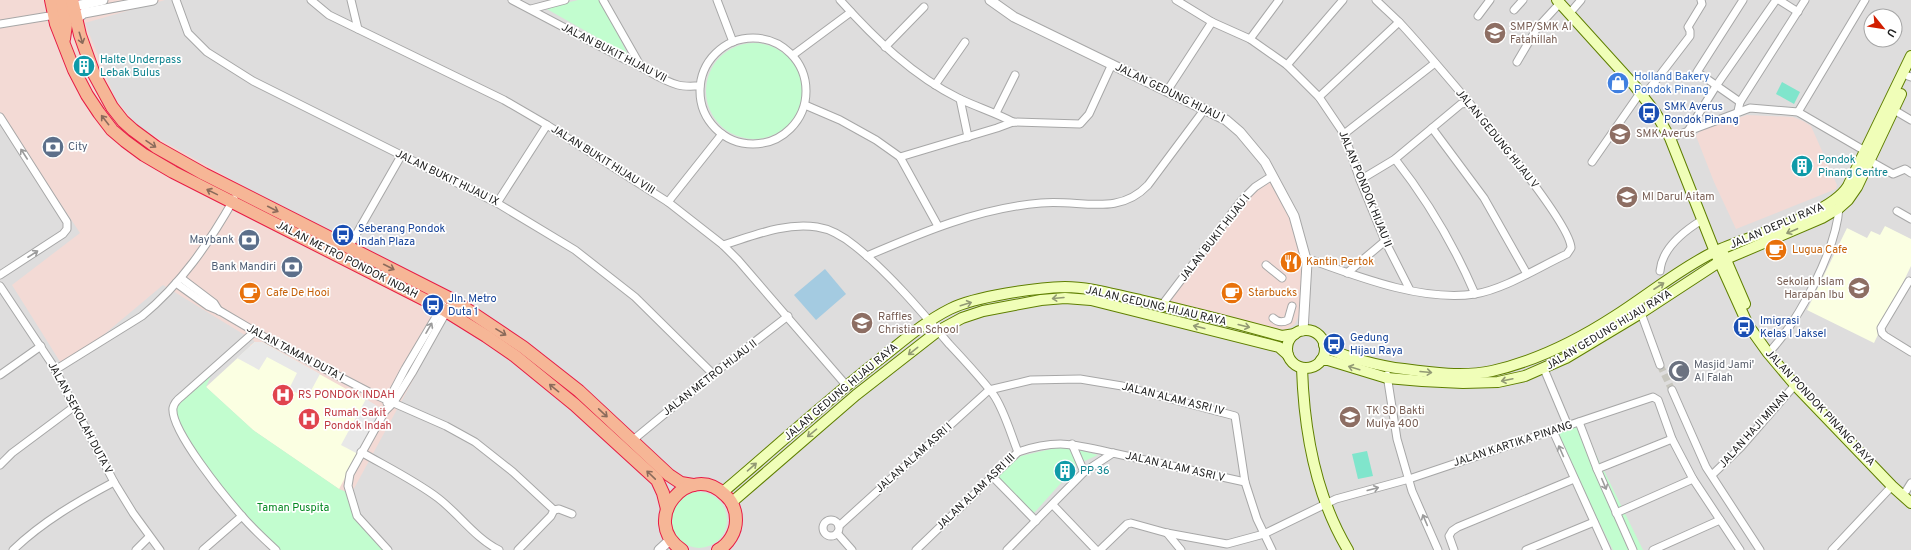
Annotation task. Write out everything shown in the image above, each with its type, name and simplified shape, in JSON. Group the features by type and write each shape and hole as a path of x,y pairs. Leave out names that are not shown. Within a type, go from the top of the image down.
{"highway":[{"name":"JALAN METRO PONDOK INDAH","path":"51,0 53,16 59,32 64,40 74,70 87,96 112,130 144,155 192,182 235,197 349,247 450,298 509,337 579,391 633,440 669,476 681,483 709,485 723,492"},
{"name":"JALAN METRO PONDOK INDAH","path":"75,7 80,35 94,74 102,90 123,121 156,147 235,197 444,309 515,356 586,414 657,480 663,493 666,509 666,528 677,547"},
{"path":"64,40 66,25 75,7"},
{"path":"666,509 680,490 693,485"},
{"path":"718,550 728,542 733,533 736,521 731,503 723,492"},
{"path":"733,533 734,550"}],"main road":[{"name":"JALAN PONDOK PINANG RAYA","path":"1560,1 1571,11 1645,94 1672,137 1748,325 1768,353 1795,385 1892,486 1907,491"},
{"name":"JALAN DEPLU RAYA","path":"1720,255 1794,221 1837,204 1852,195 1870,161 1911,56"},
{"name":"JALAN DEPLU RAYA","path":"1837,204 1848,186 1865,151 1885,120 1894,110 1910,75"},
{"name":"JALAN PONDOK PINANG RAYA","path":"1672,137 1702,220 1746,308 1772,349 1800,381 1907,491 1911,503"},
{"name":"JALAN GEDUNG HIJAU RAYA","path":"1321,360 1328,360 1387,378 1463,383 1498,382 1525,376 1544,369 1641,313 1720,255"},
{"name":"JALAN GEDUNG HIJAU RAYA","path":"1324,345 1332,350 1387,367 1427,372 1466,373 1491,371 1561,347 1720,255"},
{"name":"JALAN GEDUNG HIJAU RAYA","path":"723,492 846,385 929,320 952,308 975,301 1009,294 1065,288 1092,289 1162,305 1282,336 1299,332"},
{"name":"JALAN GEDUNG HIJAU RAYA","path":"731,503 744,490 856,395 938,331 962,318 983,311 1041,300 1065,298 1091,300 1279,347 1288,355"},
{"path":"1616,316 1621,319 1622,324"},
{"path":"1299,332 1314,332 1318,335 1324,345 1321,360 1313,366 1302,368 1294,363 1288,355 1288,344 1299,332"},
{"path":"1302,368 1303,397 1308,440 1326,503 1348,550"},
{"path":"735,482 738,489 744,490"}],"street":[{"path":"75,7 103,0"},
{"path":"75,7 152,0"},
{"name":"JALAN BUKIT HIJAU IX","path":"176,0 188,33 207,52 253,81 497,203 575,250 635,296 713,374"},
{"name":"JALAN BUKIT HIJAU VIII","path":"310,0 329,15 504,100 547,125 668,202 723,245 788,316 846,385"},
{"path":"351,0 358,29"},
{"name":"JALAN BUKIT HIJAU VII","path":"512,0 640,66 660,79 679,86 700,86"},
{"path":"531,9 565,0"},
{"path":"603,0 640,66"},
{"path":"717,0 733,42"},
{"path":"841,0 885,46 935,85 960,99 996,113 1013,122"},
{"name":"JALAN GEDUNG HIJAU I","path":"990,0 1014,17 1226,120 1240,132 1265,162 1294,216 1307,263 1299,332"},
{"name":"JALAN PONDOK HIJAU II","path":"1176,0 1212,22 1250,39 1287,65 1319,97 1344,134 1360,180 1385,241 1410,290"},
{"path":"1250,39 1279,0"},
{"path":"1287,65 1343,0"},
{"name":"JALAN GEDUNG HIJAU V","path":"1306,258 1347,273 1410,290 1448,295 1475,294 1489,290 1527,274 1567,254 1571,248 1570,242 1555,215 1533,183 1435,63 1399,22 1376,0"},
{"path":"1478,16 1490,0"},
{"path":"1514,10 1523,0"},
{"path":"1571,11 1581,0"},
{"path":"1592,162 1690,36 1688,27 1702,4 1701,0"},
{"path":"1740,102 1698,73 1743,0"},
{"path":"1688,131 1716,86 1776,0"},
{"path":"1779,0 1798,12"},
{"path":"1738,112 1740,102 1805,0"},
{"path":"1798,112 1865,0"},
{"path":"1517,62 1537,28 1560,1"},
{"path":"885,46 924,7"},
{"path":"793,55 851,12"},
{"path":"0,24 53,16"},
{"path":"1167,91 1212,22"},
{"path":"1319,97 1399,22"},
{"path":"743,38 765,39 776,42 793,55 800,64 806,84 805,106 800,117 792,128 771,142 745,144 733,140 722,134 712,125 705,113 701,100 700,86 707,64 718,51 733,42 743,38"},
{"path":"935,85 965,42"},
{"path":"1344,134 1435,63"},
{"path":"900,157 1013,122 1080,124 1089,114 1112,64"},
{"path":"996,113 1015,76"},
{"path":"960,99 968,137"},
{"path":"1360,180 1395,159 1461,104 1469,103"},
{"path":"805,106 840,120 876,140 900,157 938,226"},
{"path":"1672,137 1750,108 1798,112 1865,151 1870,161 1893,174 1905,170 1911,173"},
{"path":"867,256 938,226 1026,204 1116,204 1131,200 1139,195 1148,185 1204,110"},
{"path":"1894,110 1911,120"},
{"path":"0,117 67,222 67,228 63,234 0,275"},
{"path":"497,203 547,125"},
{"path":"1432,128 1468,174 1484,198 1527,274"},
{"path":"668,202 722,134"},
{"path":"349,247 401,156"},
{"path":"1395,159 1434,213 1456,253 1475,294"},
{"name":"JALAN BUKIT HIJAU I","path":"1162,305 1241,201 1255,187 1272,176"},
{"path":"55,370 142,316 179,280 195,261 235,197"},
{"path":"1772,349 1784,335 1802,306 1828,251 1838,222 1837,204"},
{"path":"1897,211 1911,219"},
{"path":"1660,271 1662,260 1671,247 1683,233 1702,220"},
{"path":"723,245 768,231 789,227 817,227 836,233 867,256 929,320 989,390 997,401 1018,452"},
{"path":"1347,273 1385,241"},
{"path":"1266,265 1282,278"},
{"path":"1910,279 1881,328 1882,333 1885,336 1911,352"},
{"name":"JALAN TAMAN DUTA I","path":"179,280 214,303 220,311 254,332 371,393 446,426 475,442 513,472 554,510"},
{"name":"JALAN SEKOLAH DUTA V","path":"0,286 41,346 55,370 114,482 149,537 160,550"},
{"path":"388,550 359,519 348,486 352,466 391,401 412,373 424,344 450,298"},
{"path":"1273,318 1276,321 1284,322 1288,320 1292,306"},
{"path":"1641,313 1660,365"},
{"name":"JALAN METRO HIJAU II","path":"633,440 713,374 788,316"},
{"path":"254,332 182,396 173,408 174,416 188,444 204,468 242,516 276,550"},
{"path":"391,401 405,369 424,344"},
{"path":"0,375 41,346"},
{"path":"1387,367 1387,378 1397,439 1412,490 1438,550"},
{"path":"405,369 412,373"},
{"path":"1544,369 1568,426"},
{"name":"JALAN ALAM ASRI IV","path":"989,390 1031,380 1080,379 1122,386 1232,414 1236,419 1246,482 1264,534 1272,550"},
{"name":"JALAN HAJI MINAN","path":"1712,475 1741,447 1795,385"},
{"name":"JALAN ALAM ASRI I","path":"852,550 838,529 989,390"},
{"path":"1672,390 1706,467 1760,550"},
{"name":"JALAN KARTIKA PINANG","path":"1227,544 1264,534 1326,503 1409,479 1653,397 1658,400 1672,439 1693,479 1740,550"},
{"path":"0,465 12,454 75,406"},
{"path":"1579,422 1597,469 1633,550"},
{"path":"1553,431 1607,550"},
{"path":"1597,469 1672,439"},
{"name":"JALAN ALAM ASRI III","path":"916,550 1018,452 1062,443 1113,453"},
{"path":"1072,444 1084,472"},
{"path":"361,452 425,489 448,506 487,544 499,550"},
{"name":"JALAN ALAM ASRI V","path":"1007,550 1084,472 1113,453 1246,482"},
{"path":"992,476 1036,521"},
{"path":"1454,550 1449,536 1452,531 1458,527 1574,479"},
{"path":"1616,513 1693,479"},
{"path":"12,550 29,535 84,497 114,482"},
{"path":"1832,550 1892,486"},
{"path":"1053,505 1096,550"},
{"path":"518,550 551,516 554,510 559,509 572,514"},
{"path":"204,550 242,516"},
{"path":"1653,550 1720,520"},
{"path":"1526,550 1594,522"},
{"path":"1100,550 1127,524 1131,523 1167,533 1227,544"},
{"path":"1167,533 1181,550"},
{"path":"136,550 149,537"},
{"path":"1219,550 1227,544"},
{"path":"659,550 677,547"}],"shaded area":[{"path":"0,0 1911,0 1911,550 0,550"},
{"path":"0,0 165,0 85,23 115,98 138,127 261,196 457,299 351,494 339,489 253,430 250,345 255,342 163,285 64,368 12,285 80,233 0,112"},
{"path":"1747,115 1793,117 1811,126 1837,185 1836,189 1736,229 1714,182 1696,136 1700,131"},
{"path":"1268,182 1274,184 1292,218 1302,261 1301,300 1299,315 1295,324 1285,330 1169,302 1249,193"},
{"name":"Sekolah Islam Harapan Ibu","path":"1885,226 1911,239 1911,266 1874,343 1807,310 1847,228 1867,238 1871,231 1880,235"},
{"name":"Rumah Sakit Pondok Indah","path":"255,342 262,342 382,409 339,489 253,430 206,387"},
{"path":"255,342 262,342 320,374 307,398 289,389 297,373 267,357 259,370 237,358"},
{"path":"366,399 382,409 358,454 341,445"}],"green space":[{"path":"578,0 601,0 628,55 545,8"},
{"path":"754,43 773,46 788,57 799,72 802,91 799,110 788,125 773,136 754,139 735,136 720,125 709,110 706,91 709,72 720,57 735,46"},
{"path":"1782,82 1800,92 1794,104 1776,94"},
{"name":"Taman Puspita","path":"214,369 206,387 253,430 339,489 351,494 358,515 389,550 276,550 204,467 174,417 182,396"},
{"path":"1581,424 1643,550 1613,550 1554,432"},
{"path":"1064,446 1098,455 1078,464 1034,513 996,475 1021,456"},
{"path":"1367,451 1373,476 1358,479 1352,454"},
{"path":"694,492 704,492 719,500 725,509 727,520 725,531 719,540 704,548 694,548 683,543 676,536 671,525 671,515 676,504 683,497"}],"water":[{"path":"825,269 846,294 816,320 794,295"}],"tunnel":[{"path":"1660,365 1672,390"}],"place":[{"name":"SMP/SMK Al Fatahillah","path":"1495,33"},
{"name":"Halte Underpass Lebak Bulus","path":"84,66"},
{"name":"Holland Bakery Pondok Pinang","path":"1618,83"},
{"name":"SMK Averus Pondok Pinang","path":"1649,113"},
{"name":"SMK Averus","path":"1620,134"},
{"name":"City","path":"53,147"},
{"name":"Pondok Pinang Centre","path":"1802,166"},
{"name":"MI Darul Aitam","path":"1627,197"},
{"name":"Seberang Pondok Indah Plaza","path":"343,235"},
{"name":"Maybank","path":"249,240"},
{"name":"Lugua Cafe","path":"1776,250"},
{"name":"Kantin Pertok","path":"1291,262"},
{"name":"Bank Mandiri","path":"292,267"},
{"name":"Sekolah Islam Harapan Ibu","path":"1859,288"},
{"name":"Cafe De Hooi","path":"250,293"},
{"name":"Starbucks","path":"1232,293"},
{"name":"Jln. Metro Duta 1","path":"433,305"},
{"name":"Raffles Christian School","path":"862,323"},
{"name":"Imigrasi Kelas I Jaksel","path":"1744,327"},
{"name":"Gedung Hijau Raya","path":"1334,344"},
{"name":"Masjid Jami' Al Falah","path":"1679,371"},
{"name":"RS PONDOK INDAH","path":"283,395"},
{"name":"TK SD Bakti Mulya 400","path":"1350,417"},
{"name":"Rumah Sakit Pondok Indah","path":"309,419"},
{"name":"PP 36","path":"1065,471"}]}
